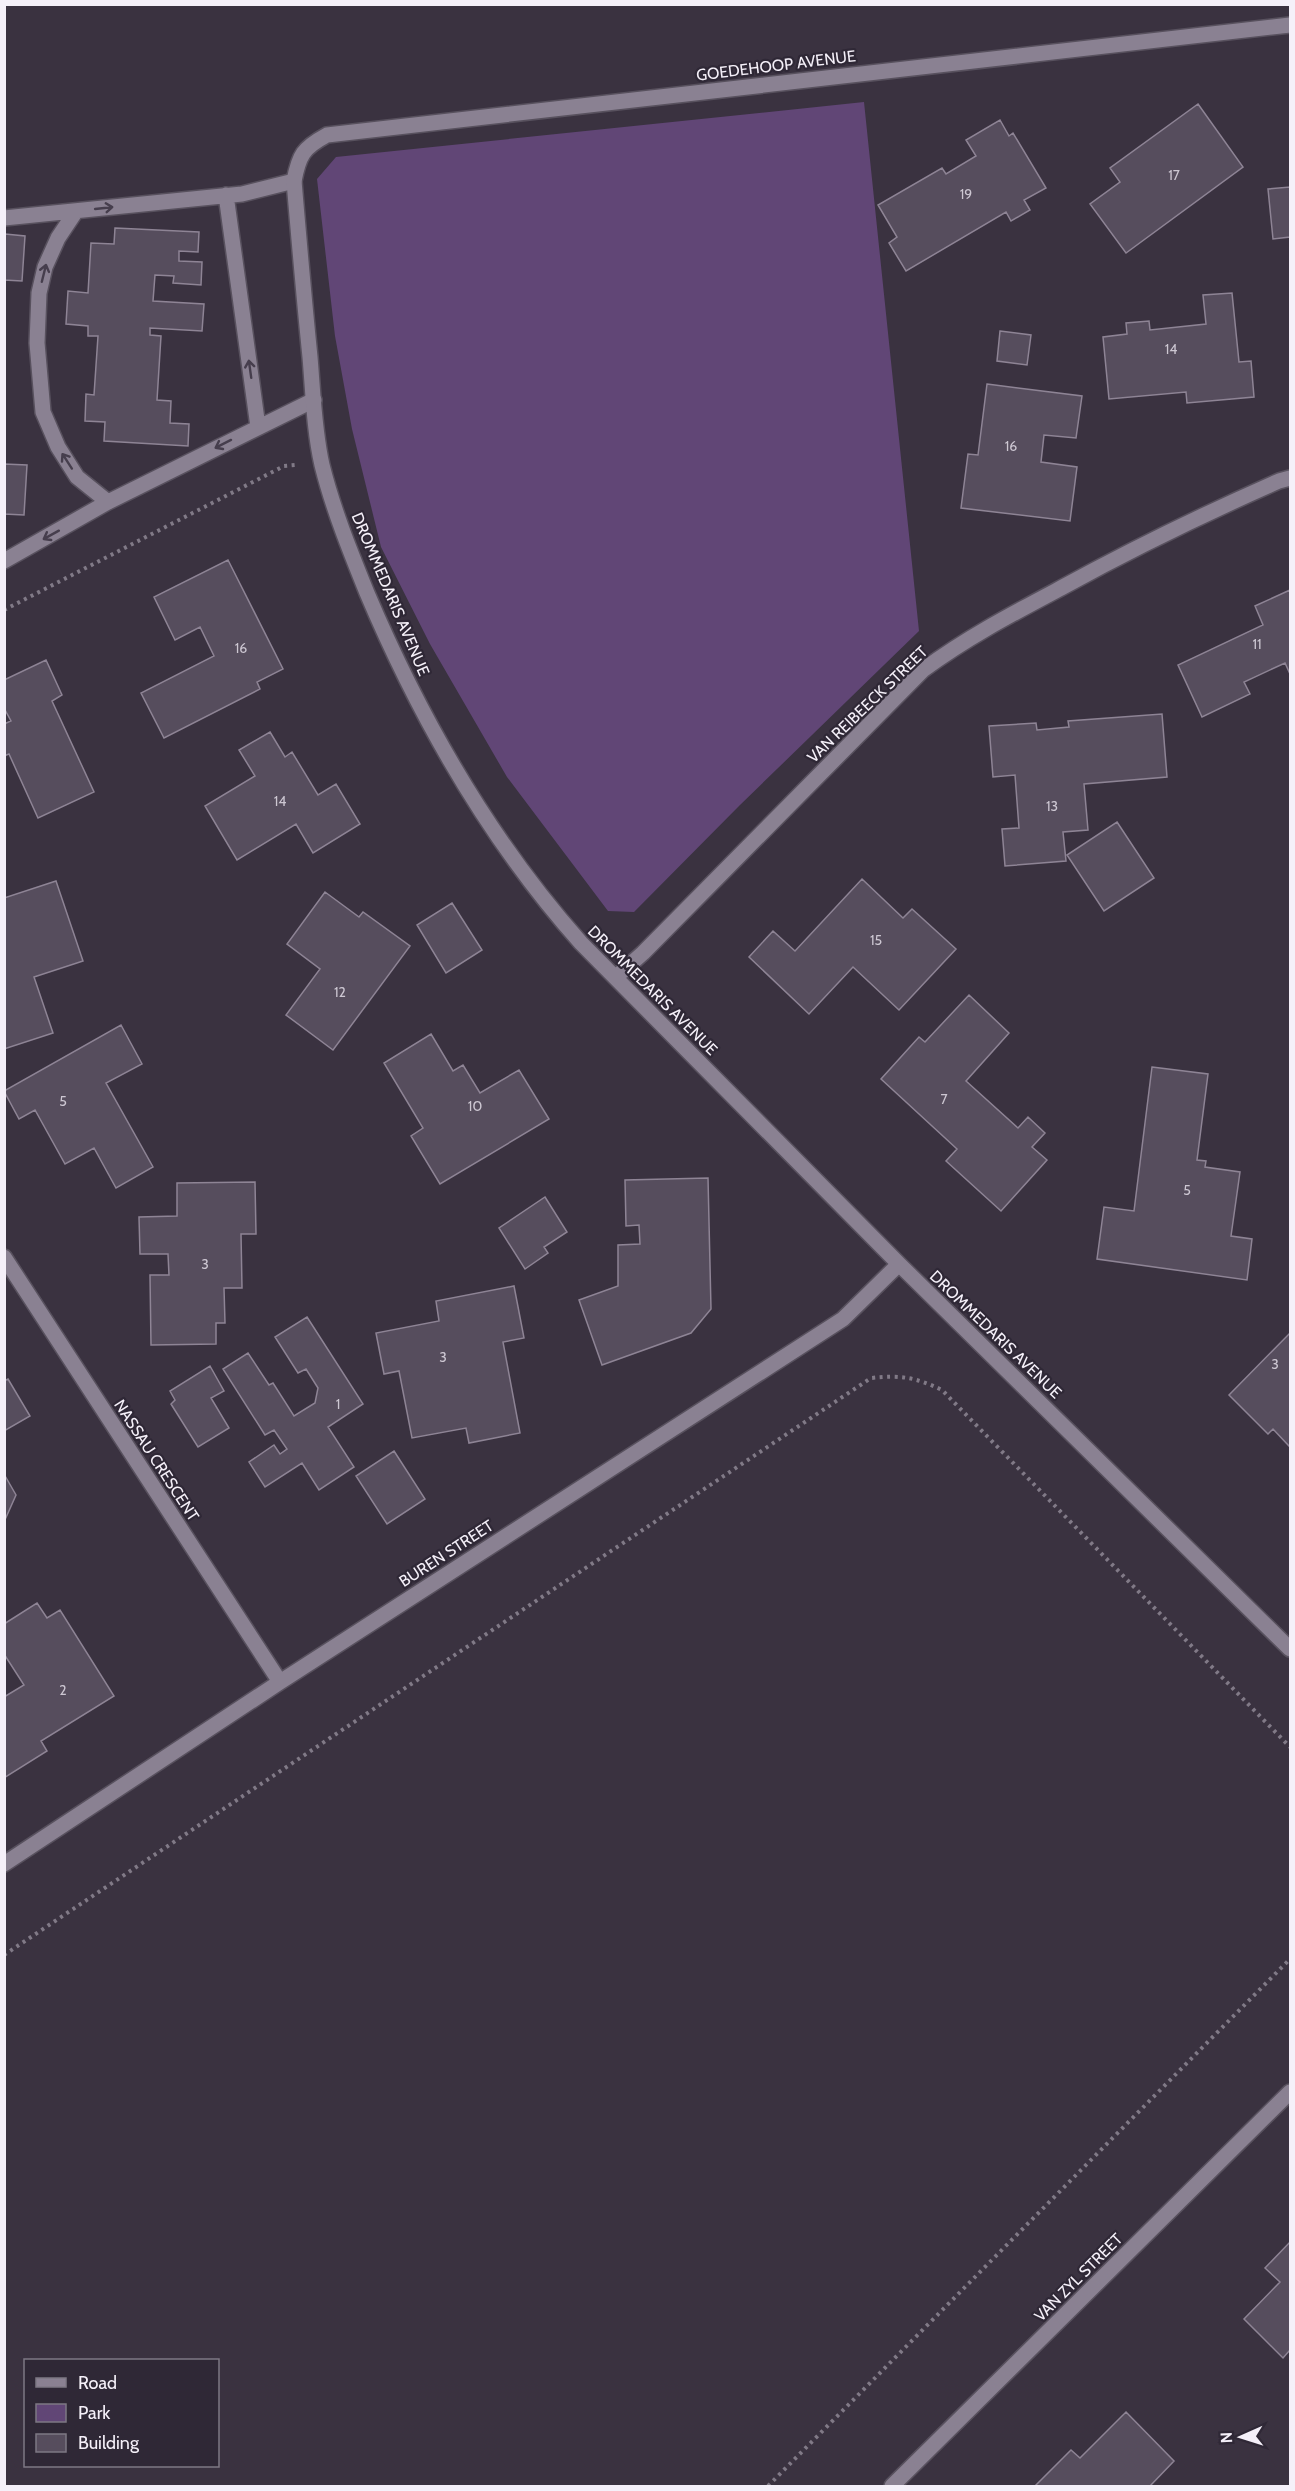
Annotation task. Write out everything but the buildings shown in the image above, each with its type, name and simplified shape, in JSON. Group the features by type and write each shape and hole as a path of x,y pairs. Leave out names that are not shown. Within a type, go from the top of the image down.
{"street":[{"name":"GOEDEHOOP AVENUE","path":"294,181 298,160 309,145 327,135 1290,25"},
{"path":"4,218 242,194 294,181"},
{"name":"DROMMEDARIS AVENUE","path":"294,181 322,463 337,514 373,606 437,737 479,806 548,906 580,943 899,1264 1290,1648"},
{"path":"226,195 258,427"},
{"path":"76,211 58,238 45,267 39,294 37,343 43,412 58,447 76,477 108,502"},
{"path":"4,561 108,502 314,400"},
{"name":"VAN REIBEECK STREET","path":"616,977 923,670 993,623 1136,548 1220,507 1290,478"},
{"name":"NASSAU CRESCENT","path":"4,1257 280,1682"},
{"name":"BUREN STREET","path":"4,1864 280,1682 843,1319 899,1264"},
{"name":"VAN ZYL STREET","path":"892,2487 1290,2092"}],"path":[{"path":"4,610 284,466 322,463"},
{"path":"4,1955 871,1378 894,1376 918,1378 942,1390 1290,1747"},
{"path":"768,2487 1290,1959"}],"green space":[{"path":"864,102 919,631 634,912 608,911 507,777 430,644 381,547 352,429 335,336 317,179 336,157"}]}
